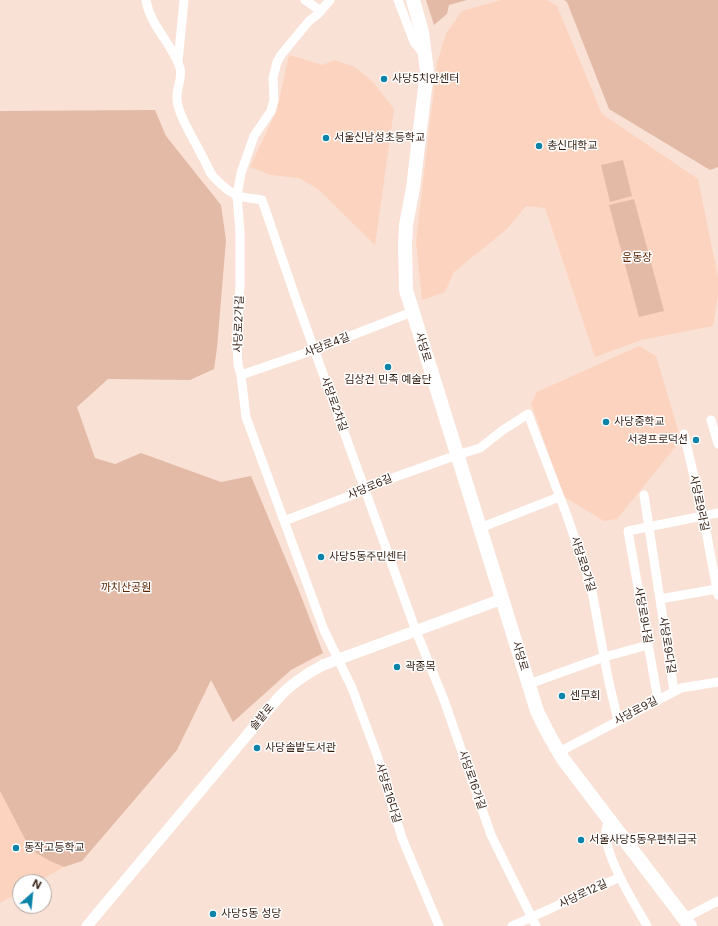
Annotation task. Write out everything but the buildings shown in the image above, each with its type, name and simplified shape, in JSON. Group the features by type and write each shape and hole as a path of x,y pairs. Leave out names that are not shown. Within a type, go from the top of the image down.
{"main road":[{"name":"사당로","path":"413,0 422,32 427,71 413,188 406,226 406,290 412,312 537,711 545,729 559,752 688,922"}],"street":[{"path":"146,0 153,22 175,55 180,69 180,82 177,97 184,122 212,175 238,196"},
{"path":"178,64 184,0"},
{"path":"305,0 321,10"},
{"name":"사당로2가길","path":"330,0 309,21 277,62 273,78 274,100 271,111 254,136 241,173 238,196 240,283 237,345 238,365 241,375 246,417 324,630 337,660"},
{"path":"398,0 414,42 425,54"},
{"name":"사당로2차길","path":"238,196 262,200 314,350 416,631"},
{"name":"사당로4길","path":"241,375 314,350 412,312"},
{"name":"사당로6길","path":"284,521 366,490 370,486 480,448 503,430 528,414"},
{"name":"사당로9가길","path":"528,414 591,586 618,721"},
{"path":"711,420 718,444"},
{"name":"사당로9라길","path":"684,434 715,568 717,592"},
{"name":"사당로9다길","path":"644,495 674,691"},
{"path":"480,528 559,497"},
{"path":"649,528 703,515 718,513"},
{"name":"사당로9나길","path":"649,528 628,531 658,700"},
{"path":"660,599 717,592"},
{"name":"솔밭로","path":"87,926 291,684 305,674 337,660 502,599"},
{"name":"사당로16가길","path":"416,631 444,700 491,835 533,922"},
{"name":"사당로","path":"529,684 604,657 648,646"},
{"name":"사당로16다길","path":"337,660 352,688 377,755 402,838 439,926"},
{"name":"사당로9길","path":"559,752 674,691 681,688 718,682"},
{"name":"사당로12길","path":"512,926 533,922 620,877 607,845 606,830 609,819"},
{"path":"620,877 647,926"},
{"path":"688,922 718,901"}],"shaded area":[{"name":"총신대학교","path":"501,0 547,0 557,6 602,114 698,179 718,278 718,295 713,326 641,340 595,357 545,208 526,206 507,229 454,272 445,292 422,300 416,241 437,63 446,34 462,11"},
{"name":"서울신남성초등학교","path":"289,55 323,65 334,60 355,67 373,82 394,109 375,245 318,189 299,178 271,175 250,167 277,110"},
{"name":"사당중학교","path":"639,346 656,356 681,440 617,519 604,521 563,496 531,403 537,392"},
{"name":"동작고등학교","path":"0,791 27,843 36,853 64,867 51,874 12,874 12,896 0,903"}],"green space":[{"path":"426,0 467,0 449,5 447,14 434,25"},
{"path":"564,0 718,0 718,167 710,170 609,109 567,2"},
{"name":"까치산공원","path":"155,110 166,136 221,205 226,240 214,369 190,380 108,379 77,407 95,458 115,464 141,453 221,482 251,476 323,653 291,670 233,722 211,680 177,750 82,861 64,867 36,853 27,843 0,791 0,111"},
{"path":"623,160 632,196 610,202 601,165"},
{"name":"운동장","path":"634,199 664,311 639,317 609,205"}],"place":[{"name":"사당5치안센터","path":"384,79"},
{"name":"서울신남성초등학교","path":"326,138"},
{"name":"총신대학교","path":"539,146"},
{"name":"김상건 민족 예술단","path":"388,367"},
{"name":"사당중학교","path":"606,422"},
{"name":"서경프로덕션","path":"696,440"},
{"name":"사당5동주민센터","path":"321,557"},
{"name":"곽종목","path":"397,667"},
{"name":"센무회","path":"562,696"},
{"name":"사당솔밭도서관","path":"257,748"},
{"name":"서울사당5동우편취급국","path":"581,840"},
{"name":"동작고등학교","path":"16,848"},
{"name":"사당5동 성당","path":"213,914"}]}
